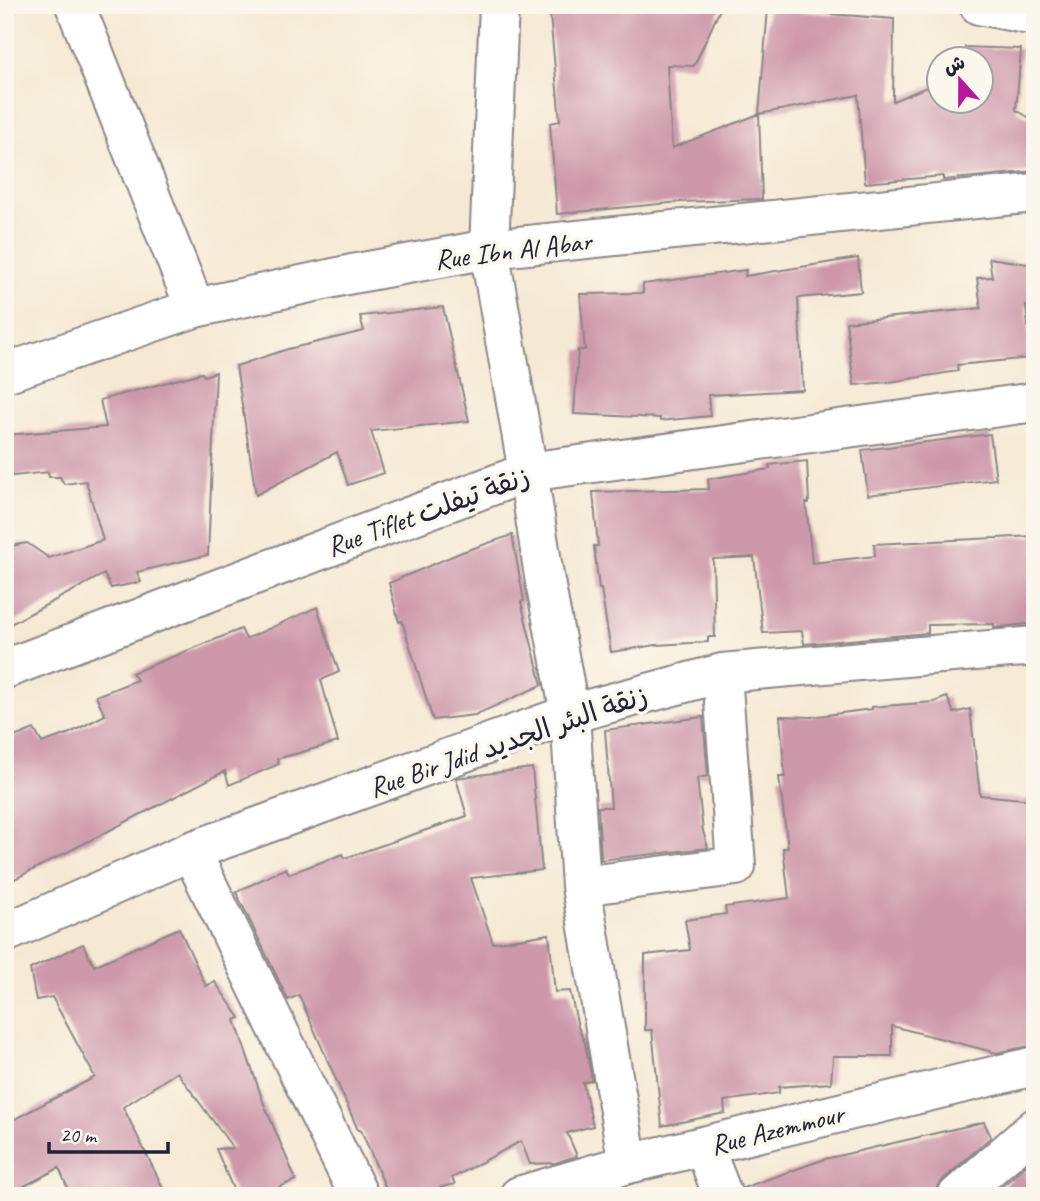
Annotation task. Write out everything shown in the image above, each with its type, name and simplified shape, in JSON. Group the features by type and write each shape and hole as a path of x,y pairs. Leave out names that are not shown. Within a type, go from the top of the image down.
{"street":[{"path":"75,5 195,309"},
{"path":"499,5 489,250 570,714 581,886 628,1164"},
{"path":"979,5 1035,16"},
{"name":"Rue Ibn Al Abar","path":"5,373 195,309 352,274 489,250 1035,194"},
{"name":"Rue Tiflet زنقة تيفلت","path":"5,669 528,472 1035,402"},
{"name":"Rue Bir Jdid زنقة البئر الجديد","path":"5,933 191,851 570,714 722,673 1035,646"},
{"path":"581,886 699,873 736,866 722,673"},
{"path":"191,851 359,1196"},
{"name":"Rue Azemmour","path":"519,1196 628,1164 1035,1066"},
{"path":"957,1196 1035,1128"},
{"path":"704,1147 723,1196"}],"building":[{"path":"549,5 722,5 694,66 667,65 672,148 759,114 762,199 680,202 557,214 550,123 560,121"},
{"path":"768,9 894,19 893,101 925,88 925,116 995,116 995,48 1021,49 1016,110 1035,121 1035,171 943,180 943,176 865,183 858,95 759,114"},
{"path":"858,258 861,292 798,298 803,390 708,395 710,416 660,421 660,418 574,414 578,350 585,350 580,294 643,293 643,284 746,270 745,276"},
{"path":"989,258 1035,265 1035,305 1026,306 1031,358 957,365 958,371 854,385 846,322 981,308 977,278 992,277"},
{"path":"443,307 469,421 371,431 384,473 348,485 337,452 256,495 236,366 288,349 364,331 360,316"},
{"path":"216,372 208,555 137,572 141,582 111,588 104,574 5,627 5,547 27,543 49,558 103,540 86,481 64,484 60,477 49,477 48,472 5,477 5,435 106,427 100,400 202,373 204,376"},
{"path":"990,434 996,479 868,495 862,450"},
{"path":"807,461 809,503 806,503 812,563 875,556 874,544 1035,536 1035,623 994,628 994,624 928,625 928,633 804,644 802,631 763,633 754,557 713,559 715,637 708,637 708,642 656,645 611,652 594,546 598,546 593,492 709,489 708,479 770,469 769,465"},
{"path":"512,535 524,601 521,602 542,685 475,715 433,720 402,621 399,622 389,583 462,552"},
{"path":"317,607 339,672 321,680 338,742 277,759 279,764 229,785 225,771 15,879 5,857 5,741 34,729 42,743 70,733 105,715 96,696 137,680 132,673 241,629 246,639"},
{"path":"947,697 954,713 970,709 980,795 1035,800 1035,1045 997,1053 892,1026 892,1056 833,1056 831,1083 779,1087 779,1093 724,1101 725,1113 662,1126 652,1030 645,1030 645,955 690,950 685,920 726,914 725,907 789,898 783,848 788,848 779,777 785,777 780,716 811,717 872,707 934,702"},
{"path":"703,717 708,776 697,778 703,831 708,848 601,860 598,807 611,807 605,730"},
{"path":"532,768 542,870 471,878 493,943 549,934 555,992 570,991 578,1027 585,1043 592,1080 583,1083 593,1126 567,1133 577,1156 555,1163 530,1164 521,1141 452,1178 455,1184 403,1196 389,1196 299,995 288,1000 236,892 286,868 289,874 343,854 345,858 467,816 456,778"},
{"path":"179,928 206,986 215,982 240,1018 235,1020 264,1104 296,1180 279,1187 282,1196 236,1196 216,1149 233,1148 177,1072 123,1107 167,1196 71,1196 59,1168 5,1196 5,1124 95,1077 52,997 36,1000 30,969 83,944 94,966"},
{"path":"984,1122 991,1137 943,1180 937,1188 936,1196 744,1196 743,1188 825,1159"},
{"path":"1035,1157 1035,1196 991,1196"}]}
